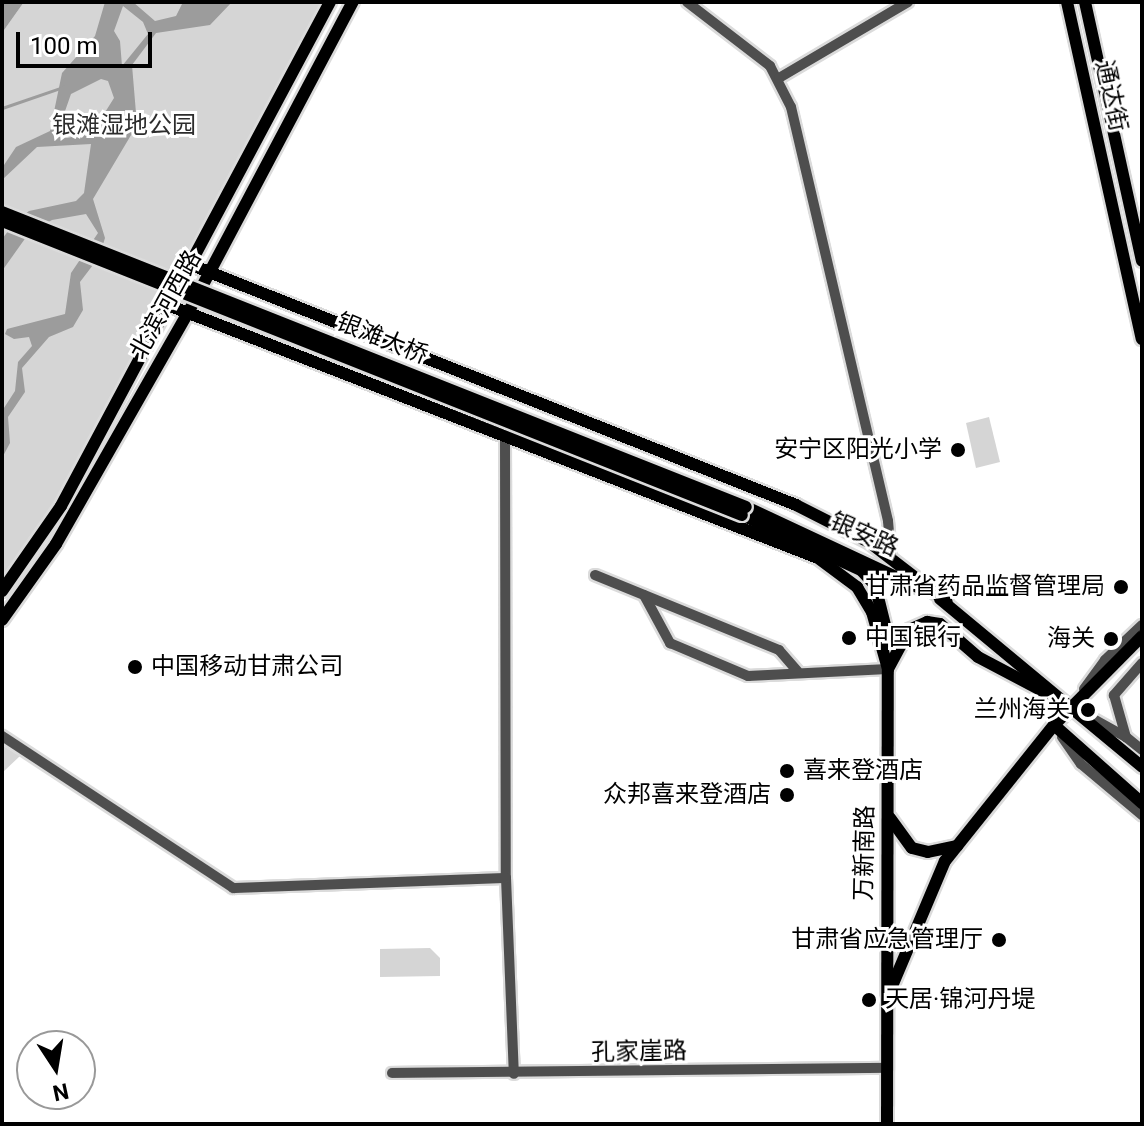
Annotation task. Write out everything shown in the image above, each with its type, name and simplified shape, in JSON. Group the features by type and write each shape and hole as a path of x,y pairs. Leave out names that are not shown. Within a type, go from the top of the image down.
{"main road":[{"name":"北滨河西路","path":"2,591 61,506 330,2"},
{"name":"北滨河西路","path":"2,620 56,544 188,313 353,2"},
{"name":"通达街","path":"1067,2 1142,339"},
{"name":"通达街","path":"1085,2 1142,261"},
{"name":"银滩大桥","path":"2,212 744,511"},
{"name":"银滩大桥","path":"2,221 744,511"},
{"path":"189,264 796,505 891,557 947,602"},
{"path":"168,305 838,569 872,612 888,669"},
{"name":"银安路","path":"744,511 861,570 875,585"},
{"name":"银安路","path":"744,511 888,570 947,602 1142,767"},
{"name":"万新南路","path":"875,585 889,636 887,1124"},
{"path":"888,669 909,630 927,622 940,624 978,657 1072,706"},
{"path":"887,1002 923,904 957,846 1054,725 1142,636"},
{"path":"1054,725 1142,803"},
{"path":"887,814 898,835 912,848 928,852 957,846"}],"street":[{"path":"687,2 779,78 791,107 888,521 891,557"},
{"path":"779,78 908,2"},
{"path":"505,436 506,878 514,1074"},
{"path":"595,575 779,650 797,671"},
{"path":"644,595 670,643 748,676 797,671 888,669"},
{"path":"1142,625 1105,660 1072,706 1126,737 1142,750"},
{"path":"1126,737 1114,695 1142,663"},
{"path":"1054,725 1081,764 1142,815"},
{"path":"2,736 233,888 506,878"},
{"name":"孔家崖路","path":"392,1073 887,1068"}],"green space":[{"name":"银滩湿地公园","path":"24,2 330,2 61,506 2,591 2,33"},
{"path":"989,417 1000,462 976,468 966,423"},
{"path":"2,745 20,756 2,773"},
{"path":"430,948 440,958 440,976 380,977 380,949"}],"shaded area":[{"path":"2,2 24,2 2,33"},
{"path":"105,2 133,2 155,21 176,16 183,2 232,2 210,25 156,33 132,65 137,125 93,199 105,238 99,257 80,282 83,310 73,327 49,337 22,368 25,392 8,417 10,443 2,458 2,411 15,391 18,362 32,346 29,337 14,339 5,334 7,329 65,314 71,273 98,233 86,214 52,220 29,233 2,271 2,239 16,221 29,211 76,201 84,193 91,144 37,147 2,180 2,168 16,147 50,131 62,73 95,36","holes":["123,6 143,22 148,34 122,66 120,41 114,31","101,79 108,81 114,98 92,133 67,138 57,134 71,94"]}],"waterway":[{"path":"2,108 63,87"}],"place":[{"name":"安宁区阳光小学","path":"958,450"},
{"name":"甘肃省药品监督管理局","path":"1121,587"},
{"name":"中国银行","path":"849,638"},
{"name":"海关","path":"1111,639"},
{"name":"中国移动甘肃公司","path":"135,667"},
{"name":"兰州海关","path":"1088,710"},
{"name":"喜来登酒店","path":"787,771"},
{"name":"众邦喜来登酒店","path":"787,795"},
{"name":"甘肃省应急管理厅","path":"999,940"},
{"name":"天居·锦河丹堤","path":"869,1000"}]}
